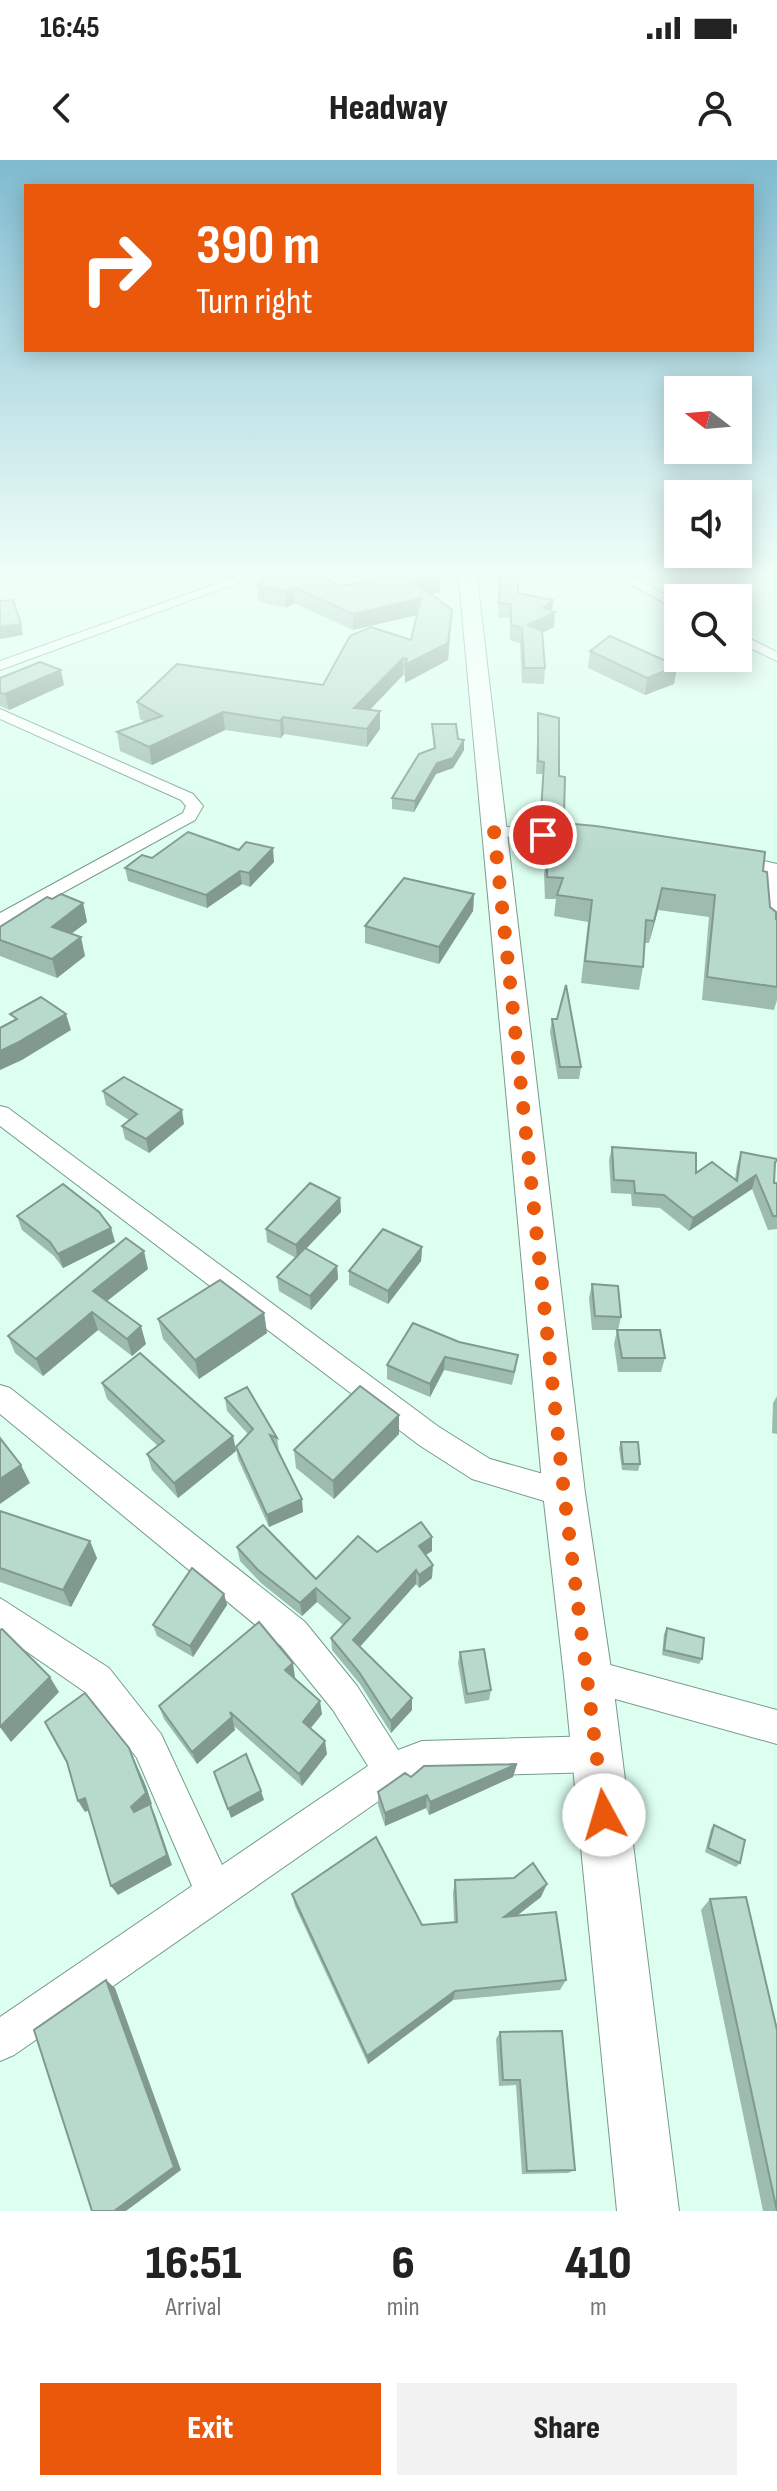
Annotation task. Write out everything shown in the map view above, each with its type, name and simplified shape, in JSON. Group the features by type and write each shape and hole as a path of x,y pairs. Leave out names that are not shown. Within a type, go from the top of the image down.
{"main road":[{"path":"477,666 564,1493 588,1676 648,2211"}],"street":[{"path":"0,713 187,797 195,806 189,816 0,921"},
{"path":"494,831 593,839"},
{"path":"715,857 770,867 777,929"},
{"path":"0,1114 429,1436 482,1470 564,1493"},
{"path":"0,1397 293,1634 345,1698 391,1771"},
{"path":"0,1614 97,1680 149,1746 214,1891"},
{"path":"588,1676 777,1727"},
{"path":"0,2041 391,1771 422,1759 597,1754"}],"building":[{"path":"31,666 50,666 61,670 5,694 0,693 0,678"},
{"path":"175,666 323,685 334,666 395,666 354,708 380,711 367,729 223,712 149,747 117,732 162,716 137,702"},
{"path":"524,666 545,668 524,668"},
{"path":"621,666 664,666 664,671 647,678"},
{"path":"538,713 559,718 559,776 565,777 564,815 541,814 544,762 538,761"},
{"path":"432,724 456,724 458,739 464,740 453,758 437,763 415,801 392,798 419,754 435,748"},
{"path":"541,821 596,826 765,852 763,871 767,872 770,907 776,912 777,920 777,987 707,977 715,895 662,888 654,921 646,920 643,967 585,961 592,900 557,895 563,878 547,877 547,852 555,828 541,827"},
{"path":"188,832 239,850 246,842 273,848 249,873 240,871 206,895 125,868 142,855 152,858"},
{"path":"404,878 474,894 439,947 365,926"},
{"path":"61,894 83,903 52,927 81,937 52,959 0,940 0,927 47,897 52,899"},
{"path":"566,985 581,1067 560,1067 552,1019 557,1019"},
{"path":"41,997 66,1014 0,1051 0,1028 17,1019 10,1014"},
{"path":"124,1077 182,1110 146,1139 122,1126 137,1114 103,1091"},
{"path":"612,1147 696,1153 696,1173 712,1162 737,1181 741,1152 777,1159 774,1183 777,1183 777,1216 773,1216 756,1175 693,1218 664,1195 635,1193 634,1181 614,1180"},
{"path":"310,1183 340,1198 296,1245 266,1229"},
{"path":"63,1184 99,1212 111,1228 58,1254 50,1242 17,1216"},
{"path":"383,1229 422,1247 388,1291 349,1271"},
{"path":"126,1238 144,1251 93,1291 141,1326 127,1339 92,1312 36,1359 8,1336"},
{"path":"305,1248 337,1266 310,1296 277,1277"},
{"path":"220,1280 264,1313 195,1360 158,1319"},
{"path":"592,1284 618,1286 621,1317 595,1316"},
{"path":"413,1323 459,1342 518,1355 514,1372 445,1357 430,1384 387,1365"},
{"path":"617,1330 660,1330 665,1358 622,1358"},
{"path":"140,1353 233,1436 174,1483 147,1454 164,1441 102,1383"},
{"path":"360,1386 399,1415 333,1481 294,1450"},
{"path":"247,1387 277,1438 270,1435 302,1499 267,1515 236,1447 253,1429 225,1398"},
{"path":"0,1438 21,1465 0,1479"},
{"path":"621,1442 638,1442 640,1464 623,1464"},
{"path":"0,1511 90,1541 63,1590 0,1568"},
{"path":"421,1522 432,1537 419,1546 433,1565 419,1575 416,1570 353,1640 412,1698 391,1721 359,1672 331,1638 350,1618 316,1588 300,1603 258,1570 237,1547 263,1525 316,1579 358,1536 377,1552"},
{"path":"192,1568 224,1594 190,1646 153,1625"},
{"path":"259,1622 293,1663 285,1670 320,1701 303,1722 325,1741 299,1774 230,1712 232,1717 192,1752 159,1706"},
{"path":"667,1628 704,1638 702,1659 664,1650"},
{"path":"0,1630 50,1677 0,1727"},
{"path":"484,1649 491,1690 467,1694 460,1652"},
{"path":"85,1693 129,1748 146,1793 131,1807 134,1812 150,1804 167,1855 111,1886 85,1798 78,1801 67,1762 45,1722"},
{"path":"246,1754 261,1791 228,1809 214,1772"},
{"path":"517,1764 430,1802 427,1795 385,1813 378,1792 405,1773 411,1777 424,1766"},
{"path":"714,1825 745,1840 740,1863 708,1848"},
{"path":"376,1837 422,1925 457,1922 455,1880 514,1878 533,1863 547,1884 504,1917 556,1912 566,1980 455,1991 367,2056 292,1894"},
{"path":"746,1897 777,2030 777,2211 710,1899"},
{"path":"106,1980 174,2167 114,2211 92,2211 34,2030"},
{"path":"562,2031 575,2170 527,2171 520,2080 503,2080 500,2032"}],"route":[{"path":"543,835 494,831 564,1493 604,1815"}]}
